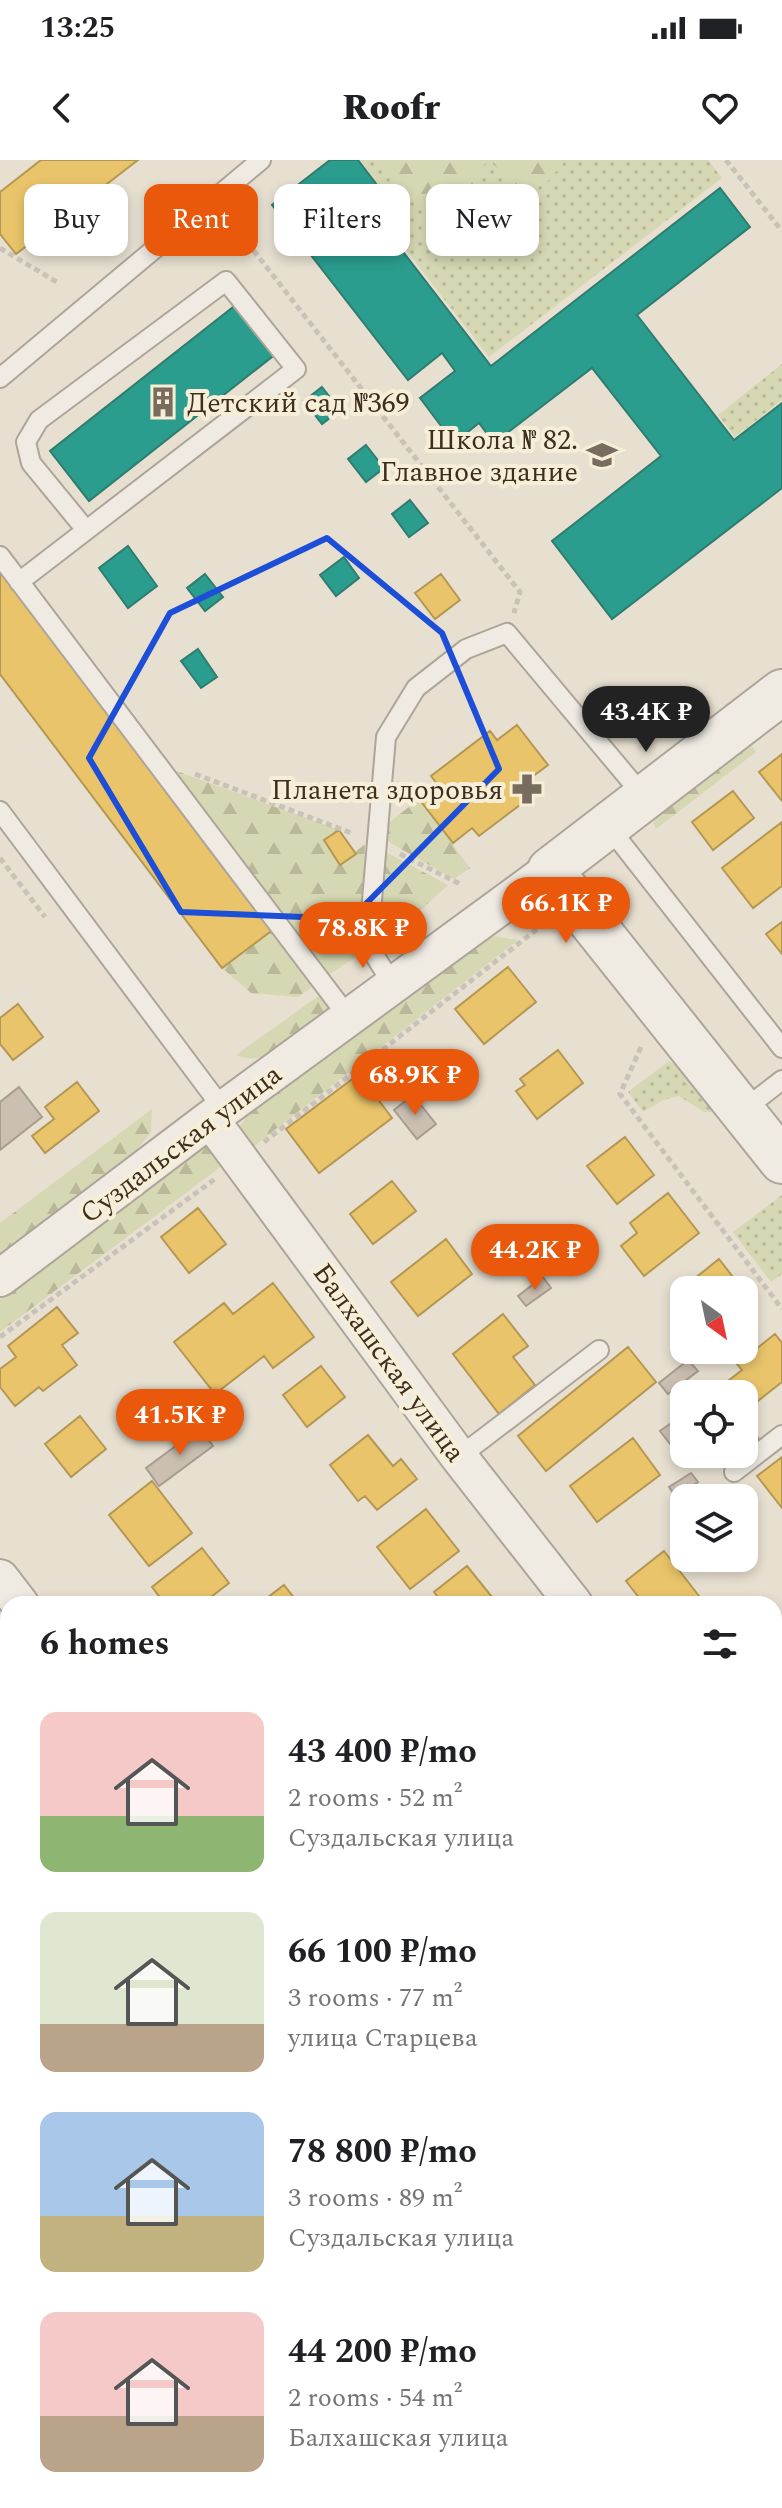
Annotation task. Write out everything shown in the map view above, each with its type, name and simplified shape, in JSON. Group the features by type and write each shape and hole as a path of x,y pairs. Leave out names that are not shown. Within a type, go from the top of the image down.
{"street":[{"name":"Суздальская улица","path":"0,1278 216,1114 550,870 782,692"},
{"path":"550,870 782,1161"},
{"name":"Балхашская улица","path":"216,1114 241,1160 459,1457 568,1596"},
{"path":"0,1578 14,1596"}],"lane":[{"path":"0,378 261,160"},
{"path":"19,582 296,369 226,281 39,420 26,442 31,463 86,530"},
{"path":"0,556 349,1018"},
{"path":"393,985 370,944 375,842 386,737 416,688 466,649 507,633 645,798"},
{"name":"Балхашская улица","path":"0,811 216,1114"},
{"path":"608,826 782,1048"},
{"path":"742,1111 782,1080"},
{"path":"459,1457 599,1350"},
{"path":"734,1472 782,1435"}],"path":[{"path":"726,160 782,231"},
{"path":"0,248 60,284"},
{"path":"258,256 520,592 507,633"},
{"path":"152,758 375,842 460,884"},
{"path":"0,1337 241,1160 545,923"},
{"path":"641,1047 620,1094 782,1309"}],"highlighted area":[{"path":"327,538 442,633 499,769 351,919 181,912 89,758 170,613"}],"green space":[{"path":"360,160 708,160 722,178 489,357 410,255 410,184 378,184"},
{"path":"379,160 487,160 474,184 426,184 426,200 410,202 410,184 395,184"},
{"path":"488,160 566,160 539,186 539,184 508,184 499,169"},
{"path":"782,364 782,400 735,437 718,415"},
{"path":"745,737 756,752 656,829 652,817"},
{"path":"168,768 339,830 324,840 340,864 365,844 360,954 326,977"},
{"path":"419,799 470,868 454,879 387,841 387,824"},
{"path":"384,851 448,885 421,910 377,942"},
{"path":"274,929 316,984 298,997 251,993 222,968"},
{"path":"492,936 518,940 244,1154 237,1131 246,1117 473,945"},
{"path":"324,992 337,1009 303,1036 263,1057 236,1055"},
{"path":"669,1061 684,1070 716,1112 704,1112 679,1096 663,1100 643,1112 628,1092"},
{"path":"152,1109 151,1132 135,1152 0,1256 0,1223"},
{"path":"209,1145 230,1160 0,1332 0,1299 198,1149"},
{"path":"782,1195 782,1274 771,1282 733,1232"}],"building: Homes":[{"path":"41,160 138,160 107,184 24,184 24,248 16,254 0,234 0,192"},
{"path":"0,567 274,929 222,968 0,674"},
{"path":"441,574 460,600 435,619 415,593"},
{"path":"517,725 548,765 528,780 537,792 479,836 472,828 453,843 419,799 437,784 431,776 490,731 497,740"},
{"path":"782,754 782,801 759,772"},
{"path":"733,791 754,818 713,850 692,822"},
{"path":"782,822 782,886 753,908 722,868"},
{"path":"339,830 356,854 340,865 324,840"},
{"path":"782,922 782,954 766,934"},
{"path":"508,967 536,1002 484,1044 455,1009"},
{"path":"18,1004 43,1037 13,1060 0,1044 0,1018"},
{"path":"558,1050 583,1083 537,1119 516,1091 525,1085 520,1079"},
{"path":"359,1074 392,1118 319,1173 286,1129"},
{"path":"77,1082 99,1111 45,1153 32,1136 54,1119 45,1107"},
{"path":"625,1137 654,1175 617,1204 587,1166"},
{"path":"392,1181 416,1211 373,1244 350,1214"},
{"path":"668,1193 699,1233 644,1276 621,1246 637,1233 630,1223"},
{"path":"198,1208 226,1244 189,1273 161,1237"},
{"path":"446,1239 472,1274 418,1316 391,1282"},
{"path":"719,1259 732,1276 698,1276"},
{"path":"273,1283 314,1337 273,1368 264,1356 215,1394 174,1342 224,1303 233,1314"},
{"path":"57,1307 78,1333 62,1345 77,1365 43,1391 39,1387 15,1406 0,1387 0,1369 16,1357 8,1346"},
{"path":"503,1314 528,1346 513,1357 535,1385 499,1414 453,1354"},
{"path":"775,1334 782,1343 782,1382 758,1401 758,1380 729,1380 742,1370 737,1364 758,1364 758,1347"},
{"path":"628,1347 656,1382 546,1471 518,1436"},
{"path":"321,1366 345,1397 307,1427 283,1395"},
{"path":"80,1416 106,1449 71,1477 45,1444"},
{"path":"368,1435 393,1466 401,1459 417,1479 377,1510 365,1496 358,1501 330,1465"},
{"path":"633,1438 660,1475 597,1522 570,1486"},
{"path":"782,1457 782,1508 757,1476"},
{"path":"152,1481 192,1533 149,1566 109,1515"},
{"path":"426,1509 459,1551 410,1589 377,1547"},
{"path":"202,1548 229,1583 212,1596 159,1596 152,1587"},
{"path":"664,1551 670,1559 670,1572 680,1572 699,1596 638,1596 626,1581"},
{"path":"467,1566 491,1596 437,1596 434,1592"},
{"path":"284,1585 293,1596 270,1596"}],"building: Schools":[{"path":"330,160 358,160 376,184 299,184"},
{"path":"720,188 750,227 637,315 734,440 782,403 782,488 612,619 552,541 661,456 592,368 494,443 479,423 454,443 420,398 455,371 442,353 408,380 312,256 406,256 491,366"},
{"name":"Детский сад №369","path":"237,304 277,353 89,501 50,451"},
{"path":"322,387 340,410 322,424 304,401"},
{"path":"366,445 384,468 366,482 348,459"},
{"path":"410,500 428,523 409,537 392,514"},
{"path":"128,546 157,586 128,608 99,568"},
{"path":"344,557 359,578 336,596 320,575"},
{"path":"205,574 223,597 205,611 187,588"},
{"path":"198,649 217,677 201,688 181,661"}],"building: Other":[{"path":"19,1087 42,1117 0,1150 0,1102"},
{"path":"413,1095 436,1124 417,1139 394,1110"},
{"path":"543,1277 551,1288 526,1306 518,1296"},
{"path":"683,1364 692,1364 698,1371 686,1380 670,1380 668,1394 659,1383"},
{"path":"670,1424 670,1444 660,1431"},
{"path":"200,1428 213,1446 159,1486 146,1468"},
{"path":"691,1473 698,1482 695,1484 674,1484"}],"place":[{"name":"Детский сад №369","path":"163,402"},
{"name":"Школа № 82. Главное здание","path":"602,455"},
{"name":"Планета здоровья","path":"527,789"}]}
